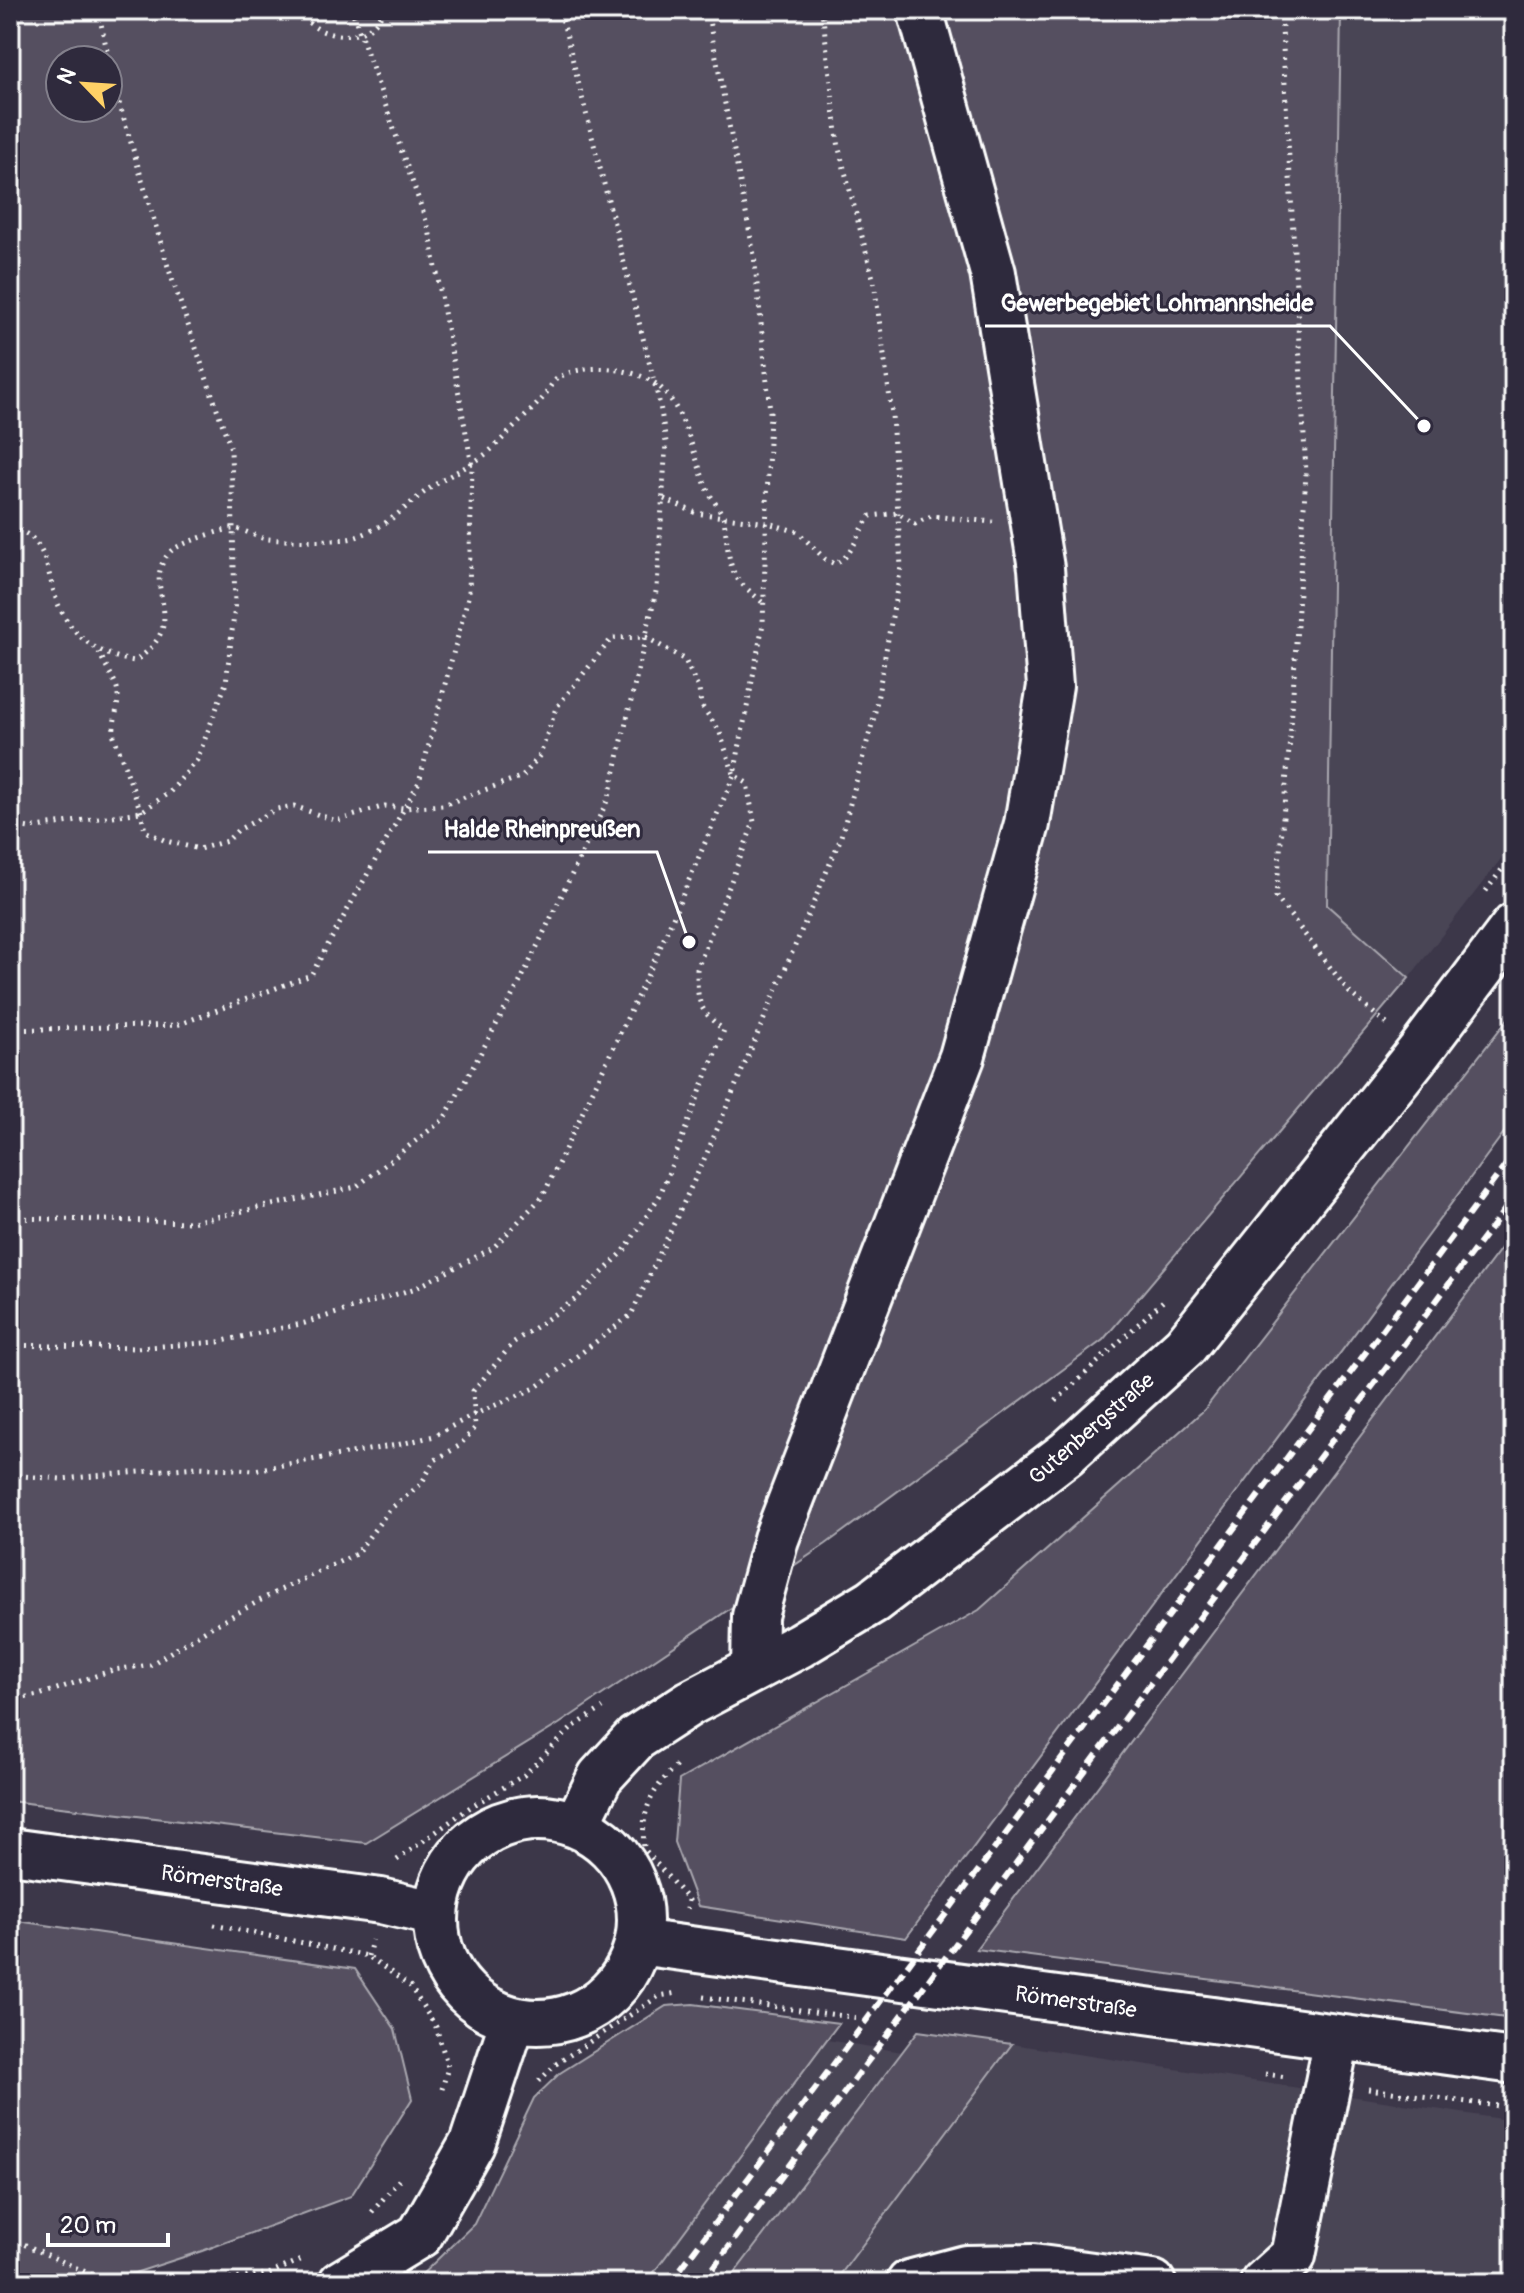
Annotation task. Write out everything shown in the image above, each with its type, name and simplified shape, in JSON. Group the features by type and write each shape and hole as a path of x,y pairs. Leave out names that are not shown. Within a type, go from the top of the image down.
{"street":[{"path":"754,1669 755,1616 776,1539 962,1057 1027,824 1050,686 1041,568 993,273 920,10"},
{"name":"Gutenbergstraße","path":"577,1824 600,1777 636,1738 690,1703 873,1601 1067,1453 1185,1346 1404,1038 1514,926"},
{"path":"546,1817 577,1824 602,1839 621,1860 635,1885 641,1914 638,1942 626,1973 605,1998 577,2015 545,2022 513,2020 486,2009 463,1990 446,1967 433,1913 444,1878 461,1852 485,1831 515,1820 546,1817"},
{"name":"Römerstraße","path":"10,1851 381,1901 433,1913"},
{"name":"Römerstraße","path":"638,1942 1514,2061"},
{"path":"324,2270 420,2235 472,2144 513,2020"},
{"path":"1263,2283 1293,2256 1337,2038"},
{"path":"909,2283 966,2268 1033,2267 1153,2283"}],"path":[{"path":"10,825 29,828 141,812 170,792 197,760 226,683 235,606 231,449 169,270 117,96 98,10"},
{"path":"299,10 312,26 335,34 361,35 380,20 383,10"},
{"path":"10,1030 177,1025 311,975 419,782 469,594 472,466 429,229 352,10"},
{"path":"10,1218 192,1222 356,1187 444,1119 520,982 609,797 657,587 666,442 654,382 560,10"},
{"path":"10,1345 136,1348 218,1342 305,1323 416,1288 493,1248 543,1196 656,957 734,775 763,624 770,411 754,255 707,10"},
{"path":"10,1475 61,1479 197,1467 254,1470 434,1436 535,1388 631,1315 713,1139 840,840 874,717 901,567 892,414 874,282 839,149 822,10"},
{"path":"1281,10 1306,473 1291,727 1276,897 1350,993 1404,1038"},
{"path":"10,529 29,536 43,552 63,613 85,643 99,652 135,661 152,650 160,634 166,615 158,584 159,568 171,550 185,542 232,529 267,539 349,539 381,525 451,474 472,466 542,400 557,378 598,369 624,372 654,382 671,402 683,422 706,488 724,519 724,534 735,575 763,603"},
{"path":"664,499 696,513 768,523 798,532 825,559 835,564 846,559 871,516 898,513 915,524 931,516 1008,523 1033,518"},
{"path":"10,1700 39,1695 113,1670 150,1665 272,1594 356,1554 390,1509 421,1484 435,1460 459,1446 475,1428 473,1391 514,1342 576,1299 624,1251 660,1195 724,1030 704,1014 697,989 697,969 754,822 747,783 734,775 719,730 701,705 699,690 685,660 646,637 612,638 556,708 540,755 523,776 443,805 385,806 336,821 294,806 277,809 238,830 227,841 199,849 166,841 145,831 114,736 117,686 107,673 99,652"},
{"path":"1478,903 1514,853"},
{"path":"1397,1013 1404,1038"},
{"path":"1379,1037 1404,1038"},
{"path":"1049,1408 1173,1289"},
{"path":"437,2105 448,2067 436,2027 410,1986 368,1956 389,1866 469,1808 524,1775 573,1727 611,1703"},
{"path":"448,2067 494,2078 539,2081 556,2064 659,1996 675,1993 688,1900 644,1849 642,1832 645,1809 660,1782 680,1761"},
{"path":"368,2218 403,2175"},
{"path":"10,2238 110,2283"},
{"path":"206,2283 324,2270"}],"shaded area":[{"path":"10,10 1341,10 1327,905 1409,978 1103,1340 826,1544 559,1724 366,1843 10,1801"},
{"path":"1341,10 1514,10 1514,842 1409,978 1327,906"},
{"path":"1514,1011 1514,1119 906,1938 698,1906 674,1842 679,1780 979,1610 1204,1410"},
{"path":"1514,1231 1514,2019 976,1949"},
{"path":"10,1920 355,1969 395,2029 412,2099 351,2196 104,2283 10,2283"},
{"path":"693,2004 839,2023 646,2283 413,2283 474,2224 534,2098 560,2073 666,2006"},
{"path":"918,2031 1012,2044 834,2283 727,2283"},
{"path":"827,2040 903,2052 727,2283 646,2283"},
{"path":"1012,2044 1514,2121 1514,2283 834,2283"}],"railway":[{"path":"670,2283 1514,1154"},
{"path":"702,2283 1514,1197"}],"place":[{"name":"Gewerbegebiet Lohmannsheide","path":"1424,426"},
{"name":"Halde Rheinpreußen","path":"689,942"}]}
